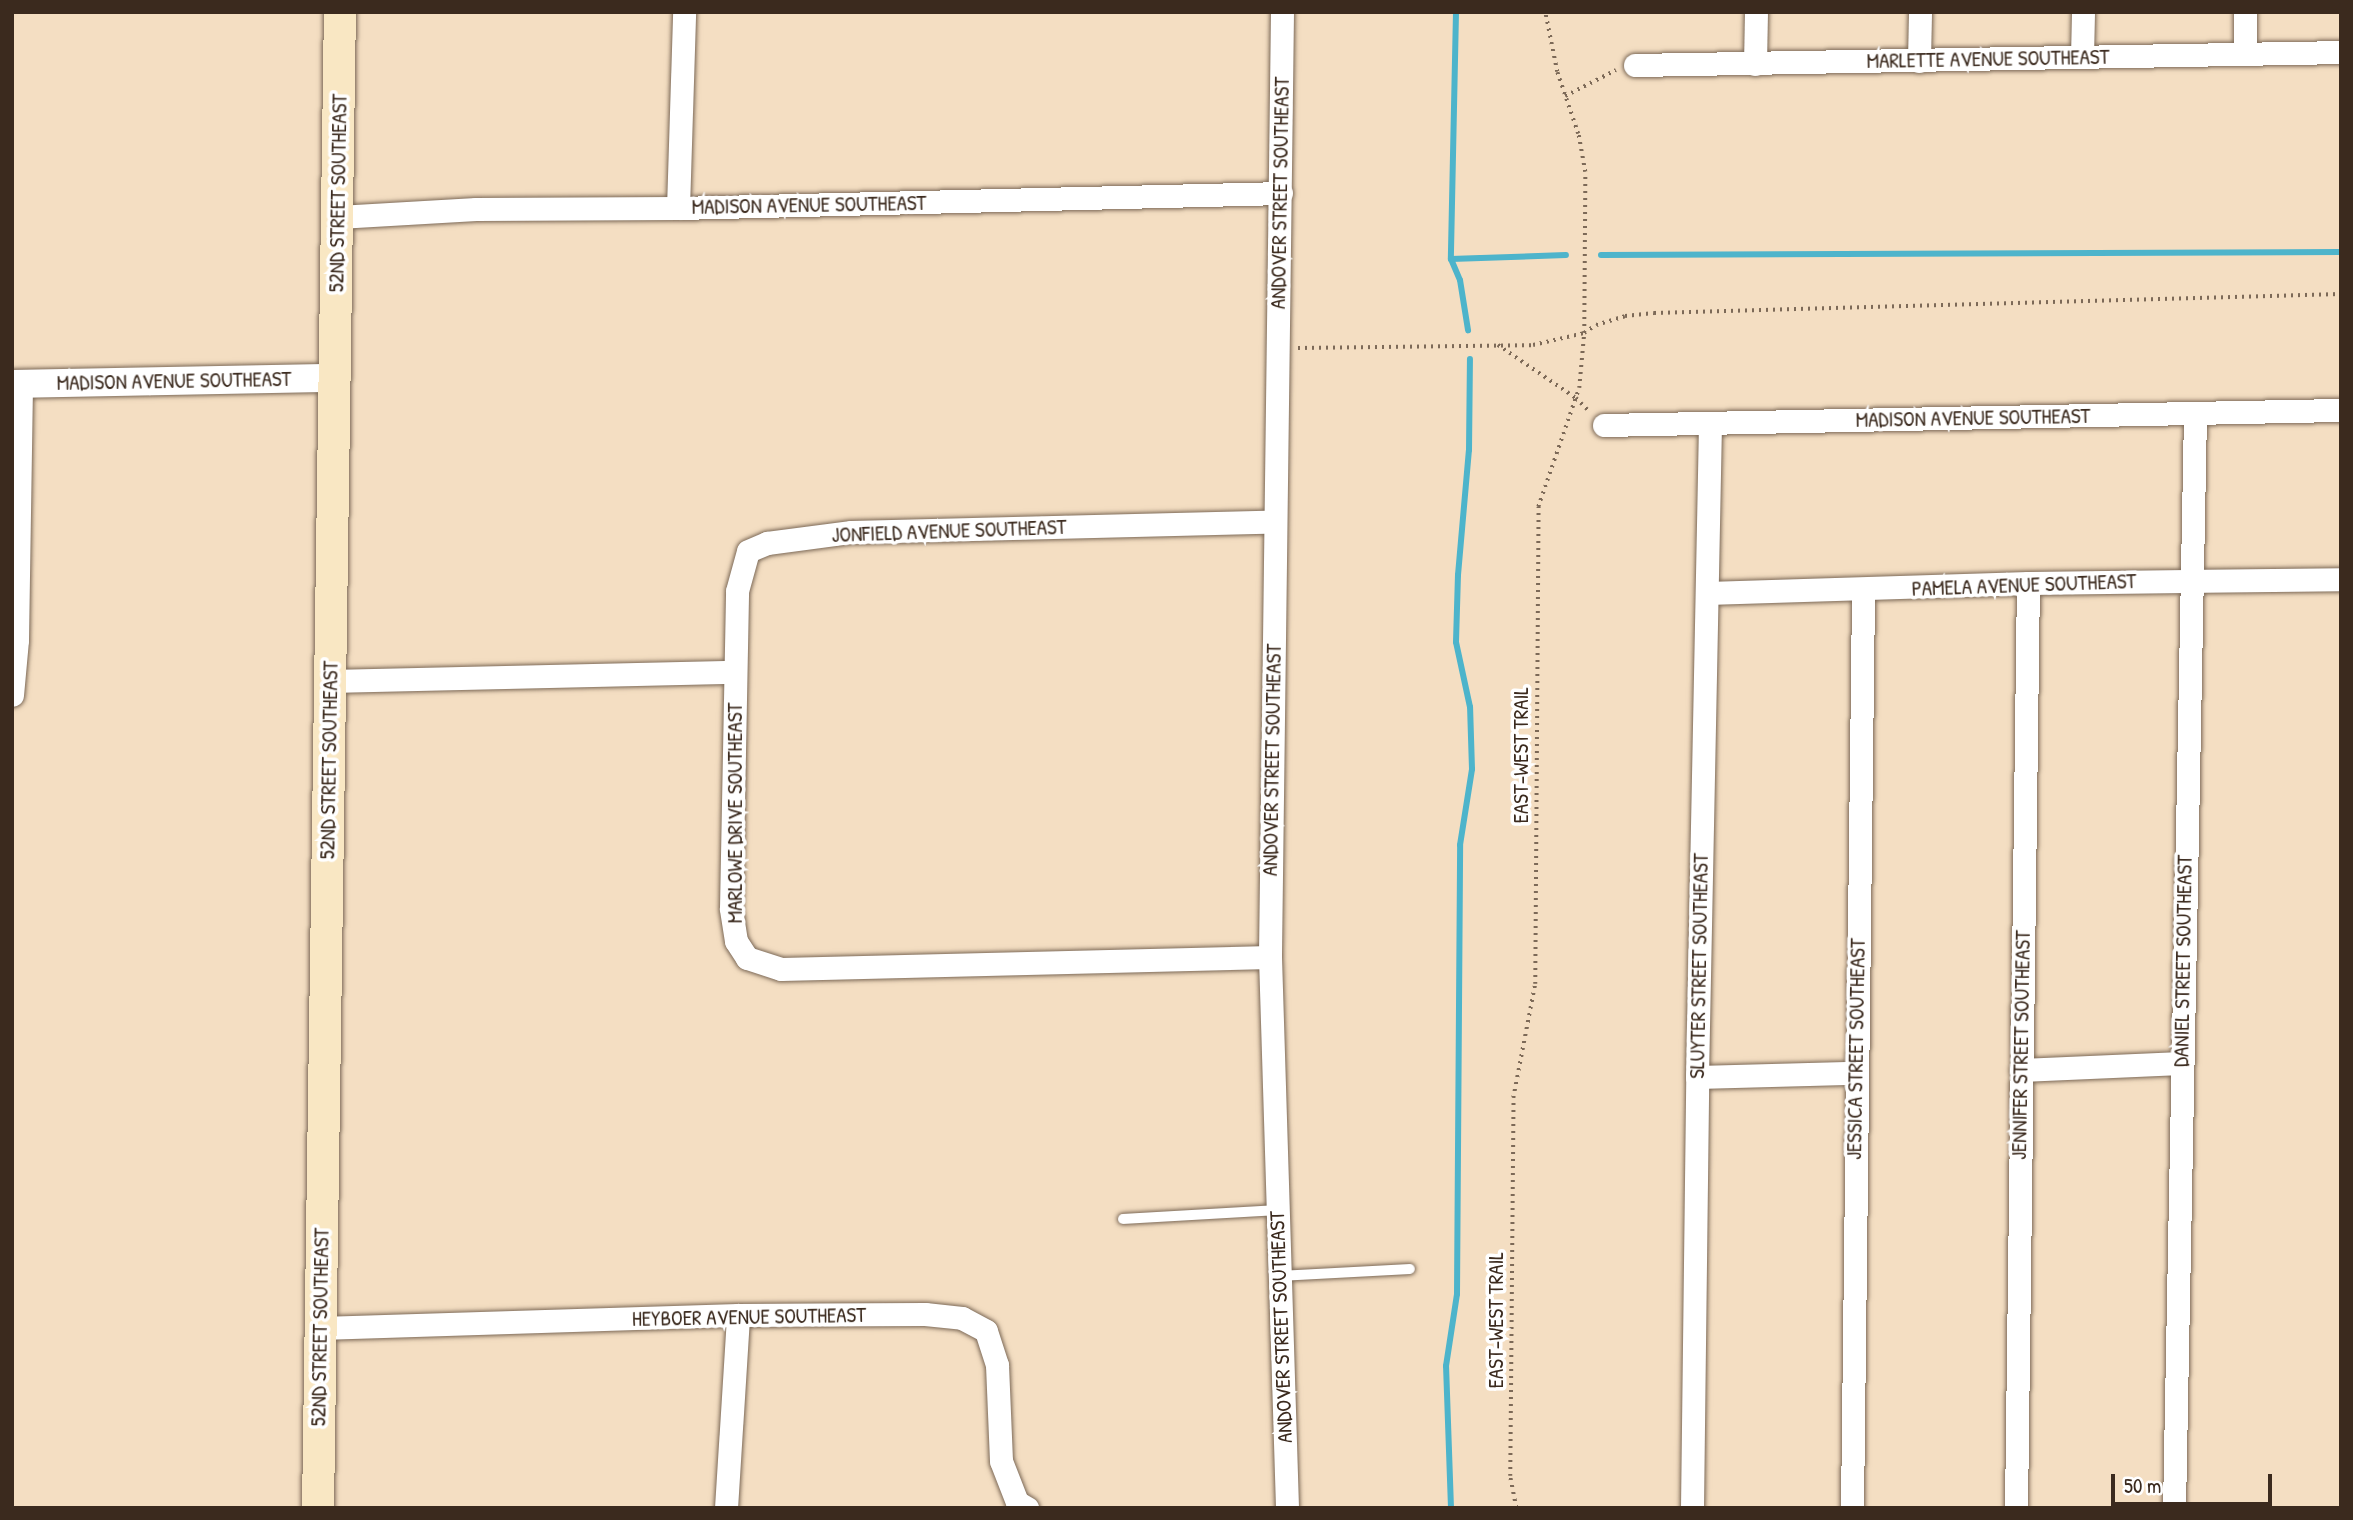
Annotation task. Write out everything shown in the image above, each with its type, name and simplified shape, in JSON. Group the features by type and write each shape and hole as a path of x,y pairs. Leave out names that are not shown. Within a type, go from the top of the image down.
{"main road":[{"name":"52ND STREET SOUTHEAST","path":"318,1508 340,12"}],"street":[{"path":"678,208 684,12"},
{"name":"ANDOVER STREET SOUTHEAST","path":"1282,12 1270,957 1287,1508"},
{"path":"1755,64 1756,12"},
{"path":"1919,61 1920,12"},
{"path":"2082,12 2082,57"},
{"path":"2245,12 2245,54"},
{"name":"MARLETTE AVENUE SOUTHEAST","path":"1635,65 2341,52"},
{"name":"MADISON AVENUE SOUTHEAST","path":"338,217 476,209 678,208 1280,193"},
{"name":"MADISON AVENUE SOUTHEAST","path":"17,384 336,378"},
{"path":"12,695 17,640 17,384"},
{"name":"MADISON AVENUE SOUTHEAST","path":"1604,425 2341,410"},
{"name":"DANIEL STREET SOUTHEAST","path":"2174,1508 2195,414"},
{"name":"SLUYTER STREET SOUTHEAST","path":"1692,1508 1697,1077 1710,424"},
{"name":"JONFIELD AVENUE SOUTHEAST","path":"735,672 737,591 741,568 748,551 767,543 851,532 1275,522"},
{"name":"PAMELA AVENUE SOUTHEAST","path":"1707,593 2028,583 2341,579"},
{"name":"JENNIFER STREET SOUTHEAST","path":"2016,1508 2028,583"},
{"name":"JESSICA STREET SOUTHEAST","path":"1852,1508 1863,590"},
{"name":"MARLOWE DRIVE SOUTHEAST","path":"330,681 735,672 731,908 736,941 747,958 781,969 1270,957"},
{"path":"2021,1070 2181,1063"},
{"path":"1697,1077 1856,1073"},
{"name":"HEYBOER AVENUE SOUTHEAST","path":"320,1328 738,1315 925,1314 962,1318 986,1331 997,1365 1001,1461 1017,1502 1027,1508"},
{"path":"726,1508 738,1315"}],"lane":[{"path":"1123,1219 1278,1210"},
{"path":"1279,1276 1410,1269"}],"path":[{"name":"EAST-WEST TRAIL","path":"1516,1508 1510,1476 1513,1098 1535,984 1538,507 1576,398 1584,333 1585,172 1578,134 1565,96 1545,12"},
{"path":"1565,96 1607,72 1635,65"},
{"path":"1278,348 1533,345 1584,333 1596,325 1625,316 1654,313 2341,295"},
{"path":"1498,345 1576,398 1604,425"}],"waterway":[{"path":"1456,12 1451,259 1460,280 1468,330"},
{"path":"1601,255 2341,252"},
{"path":"1451,259 1566,255"},
{"path":"1451,1508 1446,1366 1457,1294 1460,845 1472,769 1470,707 1456,642 1458,575 1469,450 1470,359"}]}
